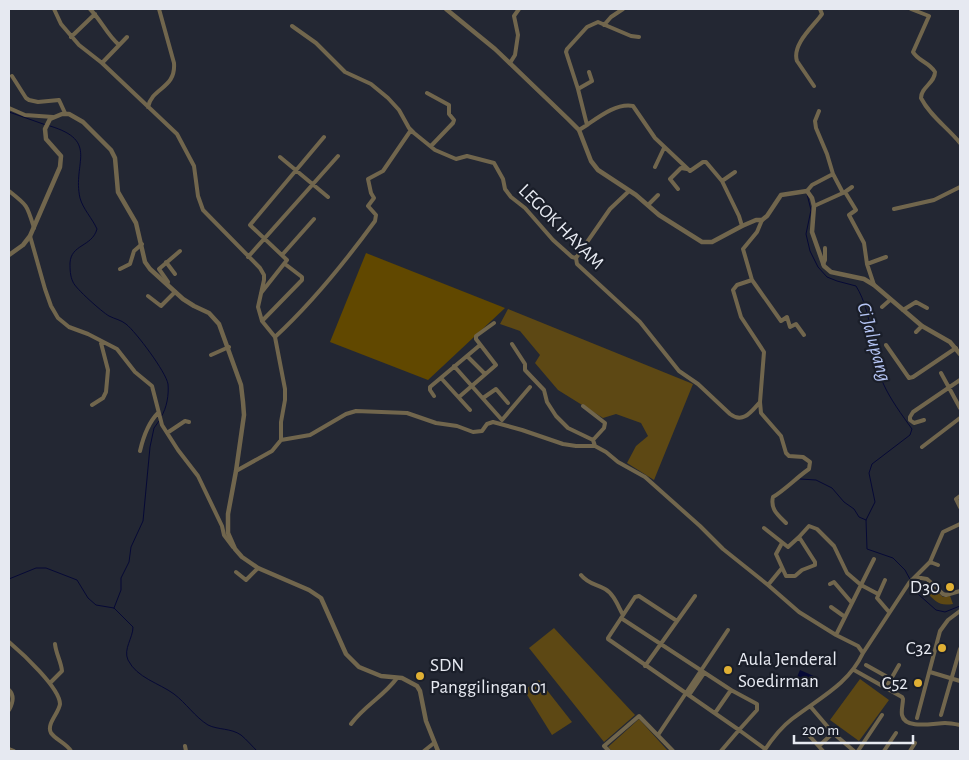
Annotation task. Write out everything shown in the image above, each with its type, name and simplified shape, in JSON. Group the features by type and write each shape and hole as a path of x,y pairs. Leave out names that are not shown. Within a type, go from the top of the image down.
{"street":[{"path":"54,9 61,24 80,47 102,63 177,134 196,171 198,196 203,210 260,268 264,275 258,307 262,321 275,337 285,389 286,400 281,422 281,440 272,451 236,471"},
{"path":"90,9 119,45"},
{"path":"148,107 158,91 170,81 174,72 174,62 158,9"},
{"path":"446,9 510,63 579,130 593,166 659,215 706,244 742,226 756,220 762,220"},
{"path":"510,63 515,55 518,32 514,16 519,9"},
{"path":"604,25 617,10 623,9"},
{"path":"814,86 795,56 799,44 822,14 820,9"},
{"path":"910,9 929,16 913,52 914,55 930,64 936,72 934,78 922,92 921,98 960,143"},
{"path":"71,36 95,14"},
{"path":"587,124 566,50 588,27 598,22 631,36 639,37"},
{"name":"LEGOK HAYAM","path":"292,26 316,43 344,72 371,84 388,98 399,110 411,130 444,155 459,160 467,156 494,164 503,179 505,189 511,197 524,208 553,240 572,257 576,258 577,264 640,322 679,371 698,384 730,414 740,418 748,416 760,402"},
{"path":"102,63 127,37"},
{"path":"578,89 592,81 589,72"},
{"path":"12,76 26,98 38,102 59,100 65,113"},
{"path":"427,93 449,105 449,114 454,120 431,146"},
{"path":"579,130 602,114 630,106 637,110 646,127 664,148 690,171"},
{"path":"9,108 25,115 53,117 65,113 78,118 110,150 115,158 118,192 134,216 145,262 175,292 194,306 214,316 219,324 241,386 244,415 227,525 228,533 235,549"},
{"path":"819,112 815,121 816,128 833,174 856,210 849,215 864,243 867,264 874,285"},
{"path":"9,255 17,251 30,236 61,161 61,156 48,142 45,135 45,129 53,117"},
{"path":"275,337 318,293 352,253 375,221 376,215 368,206 374,198 368,179 383,170 411,130"},
{"path":"260,295 287,260 250,225 324,137"},
{"path":"655,166 664,148"},
{"path":"248,257 338,156"},
{"path":"280,157 328,197"},
{"path":"690,171 706,162 722,181 742,226"},
{"path":"678,189 670,180 682,168 690,171"},
{"path":"722,181 735,172"},
{"path":"804,335 796,324 790,327 786,317 781,321 752,280 743,249 757,232 762,220 767,216 781,195 807,191 818,181 833,174"},
{"path":"814,206 852,187"},
{"path":"894,209 934,200 960,187"},
{"path":"9,191 25,204 34,228"},
{"path":"576,258 610,209 629,191"},
{"path":"807,191 812,198 814,206 812,232 823,264 831,272 864,279 874,285 922,326 950,342 960,354"},
{"path":"648,205 658,195"},
{"path":"282,255 314,218"},
{"path":"30,236 45,289 58,318 69,327 88,334 102,343 117,349 136,372 152,386 158,413 167,433 198,476 222,526 224,535 235,549 242,557 258,568 309,590 321,598 346,654 351,661 372,673 402,678 417,686 438,751"},
{"path":"120,269 131,262 134,251 142,244"},
{"path":"823,264 825,248"},
{"path":"167,284 168,282 159,269 180,251"},
{"path":"867,264 886,257"},
{"path":"166,262 175,274"},
{"path":"262,321 302,280 302,277 285,264"},
{"path":"752,280 737,285 733,290 741,317 764,352 760,402 761,413 781,436 789,456 802,457 810,462 809,468 788,488 773,497 772,503 776,513 786,523"},
{"path":"148,296 161,306 175,292"},
{"path":"882,307 890,300"},
{"path":"903,310 916,302 927,308"},
{"path":"459,397 496,365 476,339 476,336 494,323"},
{"path":"916,332 922,326"},
{"path":"92,405 103,398 106,392 108,370 102,343"},
{"path":"512,344 525,364 525,370 544,390 547,402 556,416 568,428 593,440 595,446"},
{"path":"434,396 430,387 480,345"},
{"path":"886,345 909,378 914,377 956,348"},
{"path":"211,355 228,347"},
{"path":"467,356 485,374"},
{"path":"454,366 502,422"},
{"path":"941,373 960,408"},
{"path":"441,378 470,410"},
{"path":"924,420 914,423 910,420 910,417 914,412 960,380"},
{"path":"502,422 530,386"},
{"path":"483,398 494,389 497,389 508,403"},
{"path":"583,406 605,424 604,428 593,440"},
{"path":"281,440 310,436 346,414 356,411 407,413 473,432 482,431 490,422 502,422 563,444 595,446 645,477 735,560 800,612 836,635 858,646 863,653"},
{"path":"140,451 150,422 158,413"},
{"path":"922,446 960,418"},
{"path":"167,433 185,421 188,422"},
{"path":"960,496 956,499 960,507"},
{"path":"678,620 639,596 635,597 608,639 739,730 764,750 776,733 835,689 854,670 909,583 930,562 943,532 960,524"},
{"path":"764,528 788,547 809,526 816,529 834,546 840,562 847,573 861,585 878,594"},
{"path":"782,543 776,554 787,577 795,576 802,570 815,565 800,537"},
{"path":"836,635 874,559"},
{"path":"930,562 938,565"},
{"path":"236,572 246,580 258,568"},
{"path":"768,585 782,568"},
{"path":"581,575 586,581 605,589 612,595 622,617 702,672 757,704 758,708 721,751"},
{"path":"915,577 927,579 946,595 960,591"},
{"path":"884,580 877,599 889,612"},
{"path":"830,584 834,582 852,603"},
{"path":"645,666 695,596"},
{"path":"831,607 845,617"},
{"path":"917,718 943,626 960,611"},
{"path":"658,735 688,694 728,630"},
{"path":"9,642 50,683 57,693 60,705 50,732 67,745 71,751"},
{"path":"50,683 62,671 55,644"},
{"path":"941,715 960,649"},
{"path":"866,665 898,682"},
{"path":"886,687 899,665"},
{"path":"854,670 886,687 903,699 902,714 904,720 908,723 915,725 947,723 960,725"},
{"path":"930,672 960,681"},
{"path":"351,724 357,714 382,695 396,678"},
{"path":"9,690 13,696 9,710"},
{"path":"715,713 731,690"},
{"path":"810,706 833,733 856,751 882,715"},
{"path":"609,751 604,746 639,716 673,751"},
{"path":"806,732 822,751"},
{"path":"819,746 833,733"},
{"path":"884,751 896,733"},
{"path":"424,751 434,743"},
{"path":"910,751 915,744"},
{"path":"9,750 14,751"}],"shaded area":[{"path":"366,253 505,308 428,380 330,342"},
{"path":"508,309 693,384 654,480 627,463 636,446 648,436 641,423 616,414 603,418 558,390 535,363 540,355 520,331 500,324"},
{"path":"932,587 943,597 950,596 953,604 941,604 936,601 927,593"},
{"path":"554,628 635,715 604,742 529,648"},
{"path":"800,670 816,677 812,689 795,682"},
{"path":"860,679 889,700 859,741 830,720"},
{"path":"539,680 572,722 552,735 524,690"},
{"path":"639,719 668,751 612,751 608,747"}],"waterway":[{"path":"9,112 46,125"},
{"path":"50,126 65,132 75,139 79,146 81,154 78,185 80,198 97,229 91,239 74,252 71,257 72,280 78,289 101,310 131,328 156,362 168,384 167,401 161,417"},
{"name":"Ci Jalupang","path":"807,194 811,210 806,234 810,251 818,267 827,277 856,286 866,309 883,383 912,429 910,435 872,464 869,473 875,502 866,520 867,549 893,558 905,570 918,594 936,610 945,612 960,606"},
{"path":"114,608 121,590 121,578 129,562 131,547 143,521 150,447 154,428 159,421"},
{"path":"800,479 816,480 832,488 844,502 854,509 859,517 866,520"},
{"path":"9,579 36,568 46,568 77,580 88,598 96,605 114,608 133,627 127,648 127,656 137,671 174,694 208,725 237,733 257,751"}],"place":[{"name":"D30","path":"950,587"},
{"name":"C32","path":"942,648"},
{"name":"Aula Jenderal Soedirman","path":"728,670"},
{"name":"SDN Panggilingan 01","path":"420,676"},
{"name":"C52","path":"918,683"}]}
